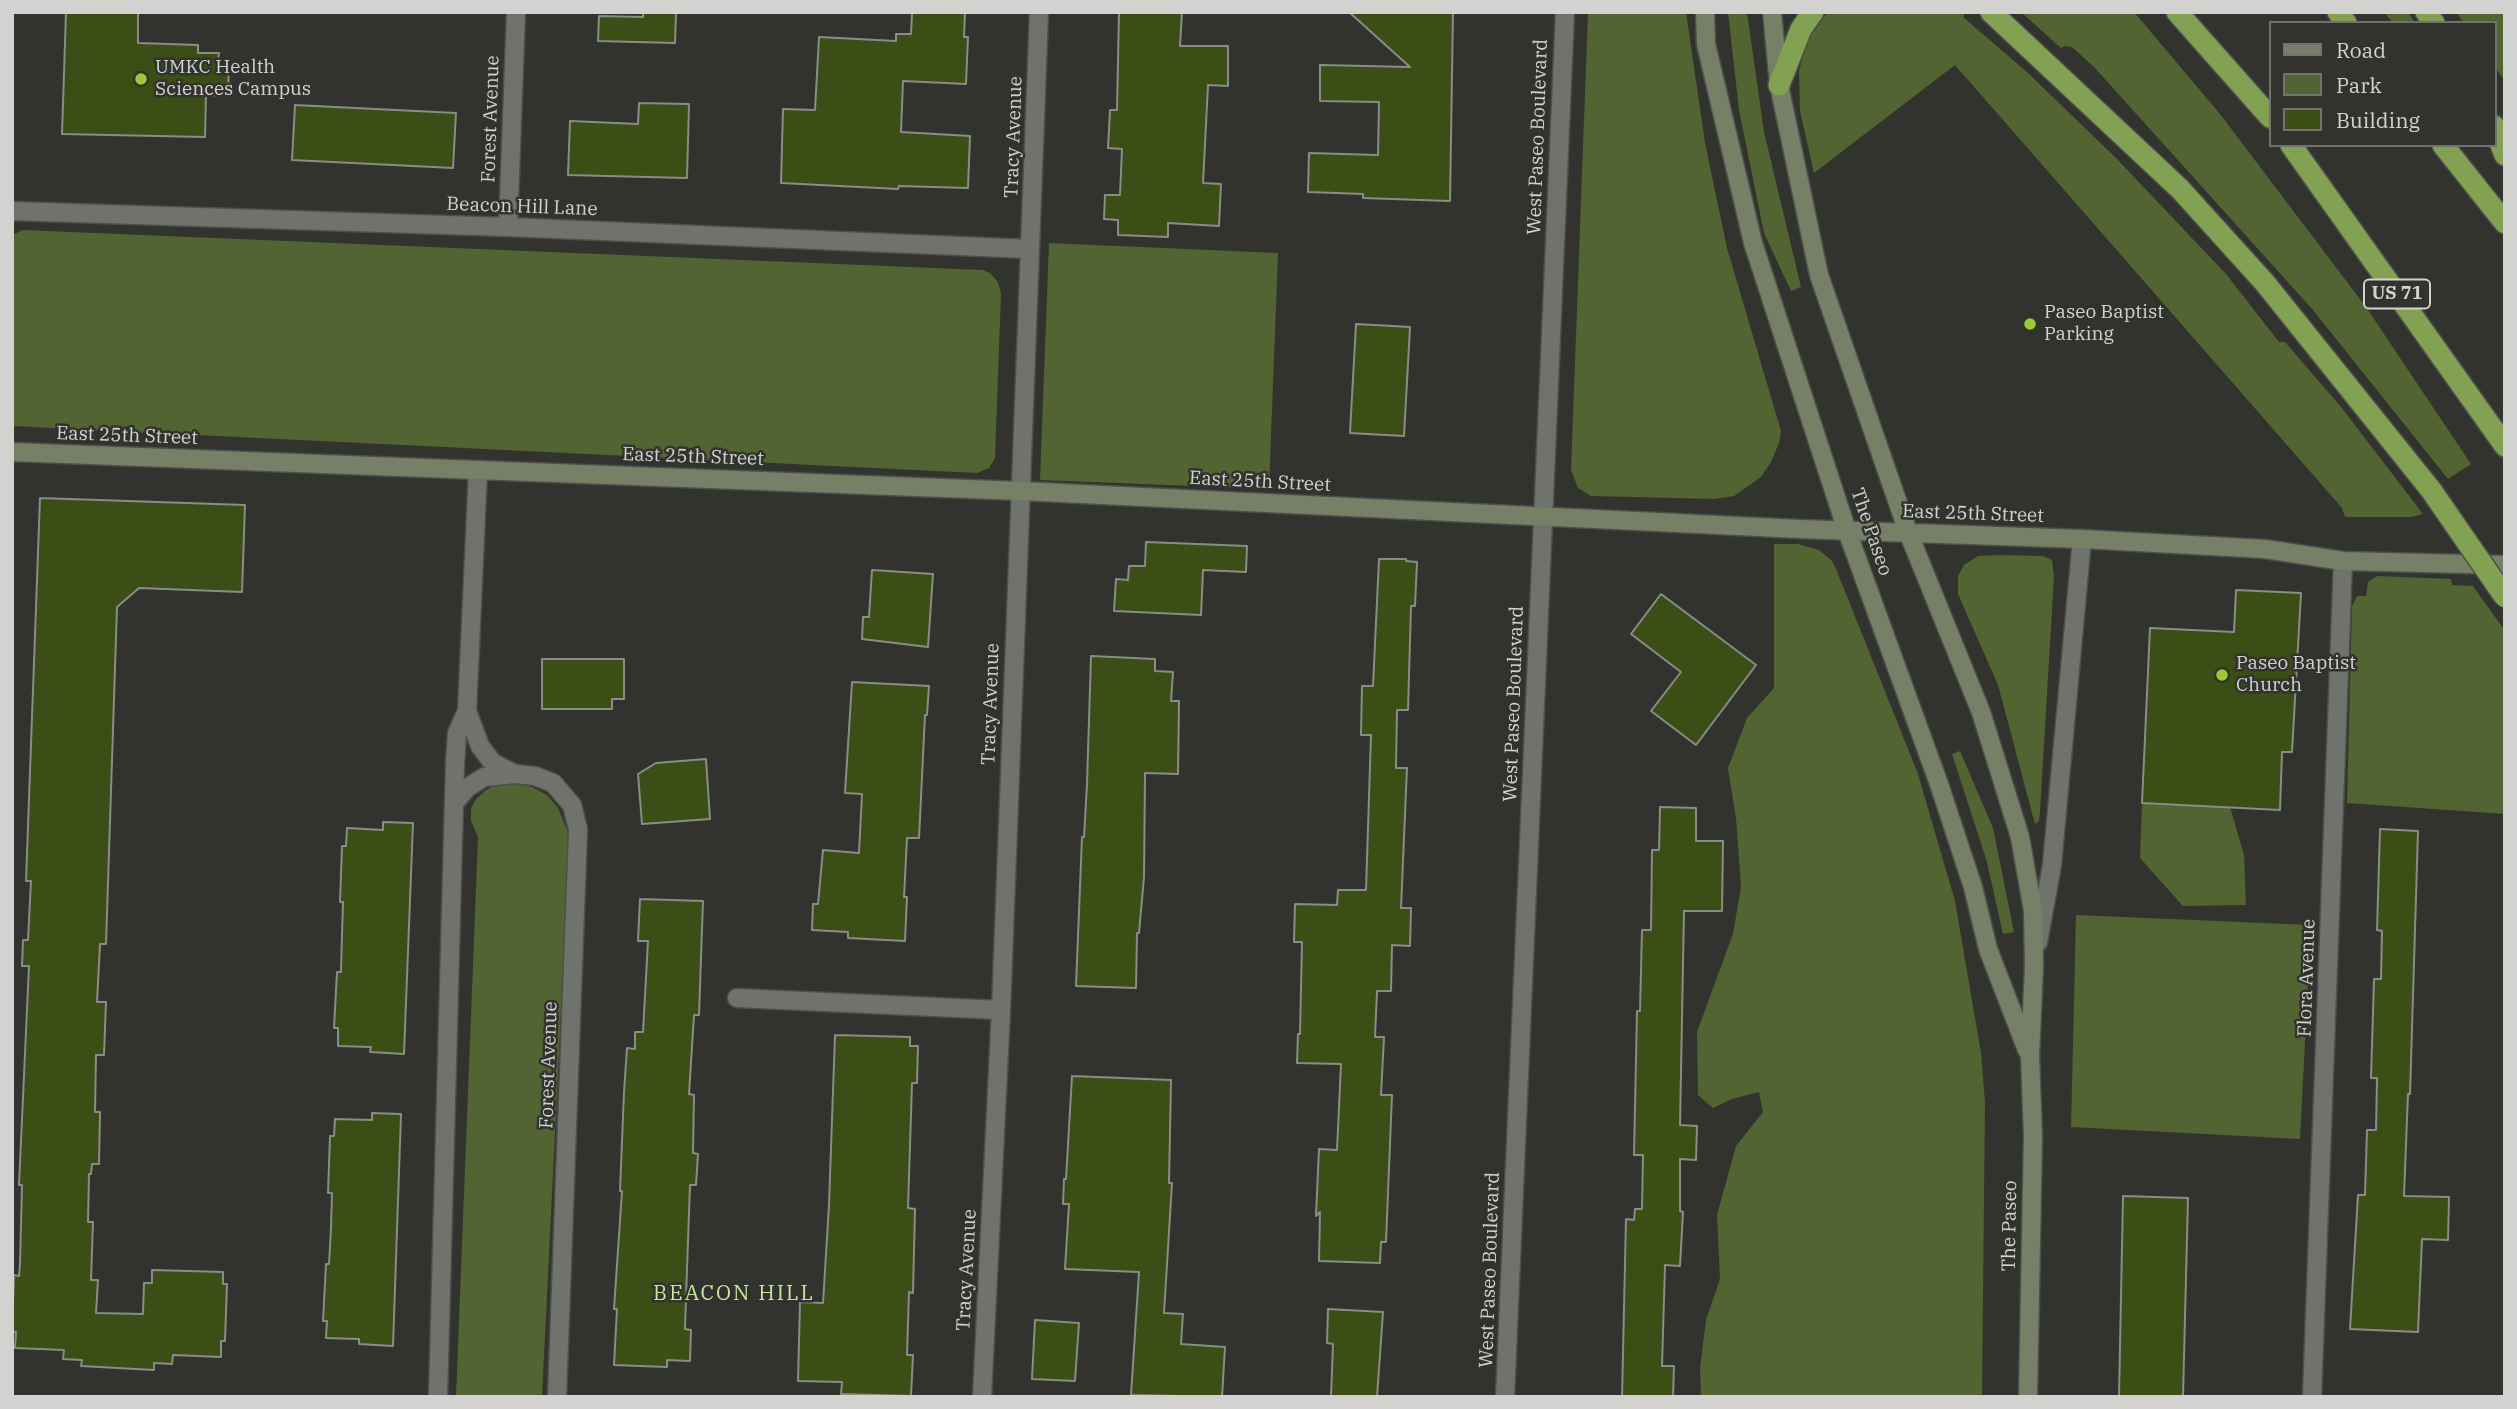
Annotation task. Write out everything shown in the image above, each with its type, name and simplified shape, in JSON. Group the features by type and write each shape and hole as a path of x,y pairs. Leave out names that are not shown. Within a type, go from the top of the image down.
{"highway":[{"path":"1779,85 1801,29 1813,12"},
{"path":"1991,12 2180,189 2264,283 2431,490 2505,597"},
{"path":"2177,12 2268,115"},
{"path":"2496,131 2505,155"},
{"name":"US 71","path":"2292,147 2504,445"},
{"path":"2445,147 2505,223"}],"main road":[{"name":"The Paseo","path":"1705,12 1706,44 1753,243 1847,531 1939,784 1973,887 1988,948 2030,1056"},
{"name":"The Paseo","path":"1772,12 1779,85 1819,275 1908,532 1981,712 2020,837 2033,911 2034,966 2030,1056 2033,1136 2028,1397"},
{"name":"East 25th Street","path":"12,453 1020,491 1847,531 2082,539 2264,549 2343,561 2505,565"}],"street":[{"name":"Forest Avenue","path":"508,227 516,12"},
{"name":"Tracy Avenue","path":"982,1397 1001,1010 1039,12"},
{"name":"West Paseo Boulevard","path":"1505,1397 1565,12"},
{"name":"Beacon Hill Lane","path":"12,211 508,227 1030,250"},
{"name":"Forest Avenue","path":"438,1397 457,733 467,711 478,470"},
{"path":"2034,966 2052,865 2082,539"},
{"name":"Flora Avenue","path":"2312,1397 2343,561"},
{"name":"Forest Avenue","path":"467,711 480,746 494,763 515,774"},
{"name":"Forest Avenue","path":"454,803 467,788 484,777 515,774 535,776 553,783 572,805 578,828 557,1397"},
{"path":"737,998 1001,1010"}],"green space":[{"path":"1588,12 1686,12 1705,143 1727,248 1781,431 1771,462 1761,477 1734,496 1715,499 1591,496 1578,488 1571,470"},
{"path":"1728,12 1747,12 1764,132 1801,287 1791,291 1764,233 1739,110"},
{"path":"1828,12 1965,12 1963,17 2028,73 2116,158 2226,274 2279,342 2285,342 2341,407 2423,514 2411,517 2345,517 2342,508 1955,65 1814,173 1800,111 1799,71 1807,40"},
{"path":"2021,12 2134,12 2220,114 2366,307 2471,464 2448,479 2313,310 2094,67 2072,47 2061,48"},
{"path":"2384,12 2408,12 2414,21 2391,21"},
{"path":"2456,12 2505,12 2505,81 2496,69 2496,21 2463,21"},
{"path":"23,230 983,270 998,282 1001,294 995,458 989,468 977,473 12,426 12,235"},
{"path":"1049,243 1278,253 1269,489 1040,480"},
{"path":"1774,544 1798,544 1819,550 1832,561 1918,774 1955,901 1981,1053 1985,1102 1982,1397 1701,1397 1700,1369 1706,1320 1720,1279 1717,1215 1736,1146 1763,1112 1759,1092 1732,1099 1713,1108 1698,1095 1697,1032 1733,934 1741,887 1736,818 1728,768 1747,718 1774,688"},
{"path":"1978,556 2043,556 2052,560 2054,577 2040,811 2039,821 2035,824 1998,685 1958,594 1958,576 1964,565"},
{"path":"2377,576 2451,579 2452,585 2473,586 2505,631 2505,814 2347,803 2352,606 2357,596 2366,596 2368,582"},
{"path":"1960,751 1993,828 2014,932 2003,934 1987,862 1952,754"},
{"path":"498,783 532,787 547,795 558,808 568,832 542,1397 456,1397 478,837 471,821 471,808 476,799"},
{"path":"2142,803 2230,807 2244,855 2246,905 2183,906 2140,858"},
{"path":"2076,915 2311,925 2300,1139 2071,1127"}],"building":[{"path":"66,12 138,12 138,43 198,45 198,53 219,53 218,61 229,61 228,96 206,95 205,137 62,134"},
{"path":"912,12 965,12 964,37 968,37 966,84 903,81 901,132 970,136 968,188 899,186 898,189 781,183 783,109 815,110 819,37 896,41 896,34 911,34"},
{"path":"1119,12 1182,12 1180,46 1228,46 1228,86 1208,85 1203,183 1221,184 1219,226 1168,223 1168,237 1118,235 1118,220 1104,219 1105,195 1120,195 1122,149 1108,148 1110,110 1117,110"},
{"path":"1349,12 1453,12 1450,201 1363,198 1363,194 1308,192 1309,153 1378,155 1379,102 1320,101 1320,65 1410,67"},
{"path":"643,13 676,13 675,43 598,41 599,16 643,17"},
{"path":"639,103 689,104 687,178 568,175 570,121 638,124"},
{"path":"295,105 456,113 453,168 292,160"},
{"path":"1356,324 1410,327 1404,436 1350,433"},
{"path":"40,498 245,505 242,592 139,588 117,607 106,944 100,944 97,1002 106,1002 104,1055 96,1055 95,1112 100,1112 99,1164 92,1164 89,1174 88,1222 93,1222 91,1280 98,1280 96,1313 143,1314 144,1283 152,1283 152,1270 223,1272 223,1284 227,1284 225,1341 221,1341 221,1357 173,1355 172,1364 154,1363 154,1370 81,1366 82,1360 63,1359 64,1350 15,1348 16,1332 12,1332 14,1275 19,1276 20,1264 22,1185 19,1185 29,966 22,966 23,940 28,940 31,881 26,881"},
{"path":"1146,542 1247,546 1246,572 1203,570 1201,615 1114,611 1116,579 1128,580 1129,566 1145,566"},
{"path":"1379,559 1406,559 1417,562 1415,606 1411,606 1408,710 1397,710 1396,768 1407,768 1401,908 1411,908 1410,946 1392,945 1391,991 1377,991 1375,1037 1384,1037 1381,1095 1392,1095 1386,1242 1381,1242 1380,1263 1319,1261 1320,1212 1316,1216 1319,1149 1337,1150 1341,1064 1297,1063 1302,942 1294,942 1295,904 1337,905 1338,890 1366,890 1371,735 1361,735 1362,686 1373,686"},
{"path":"872,570 933,574 928,647 862,639 863,617 869,617"},
{"name":"Paseo Baptist Church","path":"2236,590 2301,593 2292,752 2282,752 2280,810 2142,803 2150,628 2234,632"},
{"path":"1661,594 1756,665 1696,745 1651,711 1681,672 1631,634"},
{"path":"1091,656 1155,659 1155,671 1173,672 1171,701 1179,701 1178,774 1145,773 1144,877 1137,933 1136,988 1076,986"},
{"path":"542,659 624,659 624,699 612,699 612,709 542,709"},
{"path":"852,682 929,686 919,838 907,838 905,941 848,938 848,932 812,930 813,904 818,904 823,850 859,853 862,794 845,793"},
{"path":"706,759 710,819 642,824 638,774 656,763"},
{"path":"1660,807 1696,808 1696,841 1723,841 1722,911 1684,911 1680,1125 1697,1126 1696,1160 1680,1159 1680,1211 1683,1212 1680,1266 1665,1265 1662,1366 1674,1366 1673,1397 1622,1397 1626,1219 1634,1220 1635,1209 1642,1209 1643,1155 1634,1155 1637,1011 1640,1011 1642,930 1651,930 1652,850 1659,850"},
{"path":"383,822 413,823 404,1054 370,1052 371,1047 338,1046 338,1028 334,1028 337,972 341,972 342,846 346,846 347,828 383,830"},
{"path":"2380,829 2418,831 2404,1196 2449,1197 2448,1240 2422,1239 2418,1332 2350,1329 2358,1195 2365,1195 2367,1130 2376,1130 2377,1078 2371,1078 2374,979 2381,979 2382,931 2377,930"},
{"path":"640,899 703,901 699,1015 694,1015 689,1094 694,1095 693,1153 698,1154 696,1185 690,1185 685,1329 691,1330 690,1361 667,1360 667,1367 614,1365 617,1309 614,1309 622,1191 627,1048 635,1049 635,1032 643,1032 648,941 638,941"},
{"path":"835,1035 910,1037 910,1046 918,1046 917,1083 912,1083 908,1208 915,1209 913,1293 909,1292 907,1355 913,1355 911,1396 841,1394 842,1382 798,1381 800,1302 823,1303"},
{"path":"1072,1076 1171,1080 1169,1183 1172,1183 1164,1313 1183,1314 1181,1344 1225,1347 1222,1397 1131,1395 1139,1272 1065,1269 1069,1204 1063,1204"},
{"path":"372,1113 401,1114 393,1346 359,1344 359,1339 326,1338 327,1321 323,1321 331,1228 332,1193 328,1193 330,1136 334,1136 335,1119 372,1120"},
{"path":"2123,1196 2188,1198 2183,1397 2119,1397"},
{"path":"1328,1309 1383,1312 1377,1397 1331,1397 1333,1344 1327,1343"},
{"path":"1035,1320 1079,1323 1075,1381 1032,1379"}],"place":[{"name":"UMKC Health Sciences Campus","path":"141,79"},
{"name":"Paseo Baptist Parking","path":"2030,324"},
{"name":"Paseo Baptist Church","path":"2222,675"}],"district":[{"name":"BEACON HILL","path":"734,1294"}]}
